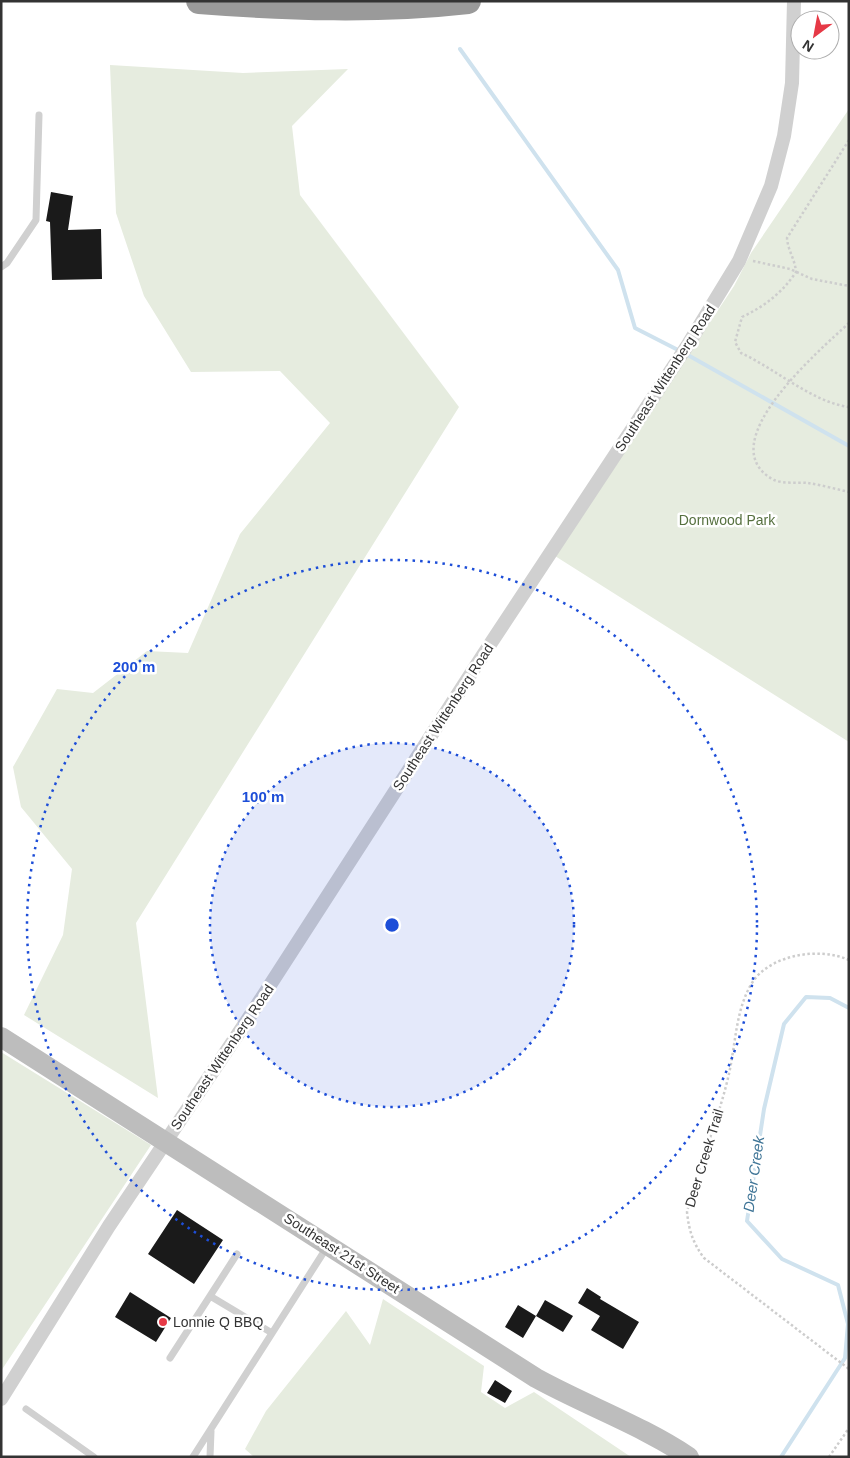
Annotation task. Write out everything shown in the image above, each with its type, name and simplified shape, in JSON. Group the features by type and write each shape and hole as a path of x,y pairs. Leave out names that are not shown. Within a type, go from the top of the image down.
{"highway":[{"path":"199,1 312,8 389,7 468,1"}],"street":[{"name":"Southeast Wittenberg Road","path":"1,1399 109,1226 256,1007 483,655 689,343 739,261 771,186 784,136 792,82 794,1"},
{"name":"Southeast 21st Street","path":"1,1038 329,1244 536,1378 570,1397 634,1425 689,1457"}],"lane":[{"path":"1,267 7,263 36,220 39,115"},
{"path":"193,1457 329,1244"},
{"path":"170,1358 237,1254"},
{"path":"210,1296 272,1333"},
{"path":"26,1410 94,1457"},
{"path":"210,1457 212,1428"}],"path":[{"path":"849,140 787,238 788,249 794,256 796,272 776,296 760,309 742,318 736,342 741,353 763,363 790,381 833,405 849,407"},
{"path":"739,261 759,262 796,272 812,279 849,286"},
{"path":"849,323 798,370 756,429 753,441 753,456 759,470 776,481 808,483 849,492"},
{"name":"Deer Creek Trail","path":"849,960 821,952 801,955 768,967 755,978 745,995 728,1077 687,1212 688,1231 704,1258 849,1368"},
{"path":"829,1457 849,1428"}],"green space":[{"path":"110,65 243,73 348,69 292,126 300,195 459,407 136,923 158,1098 24,1015 63,935 72,869 21,807 13,767 57,689 93,693 147,651 188,653 240,534 330,423 280,371 191,372 144,296 116,213"},
{"name":"Dornwood Park","path":"849,109 849,742 555,556 734,286 751,253"},
{"path":"1,1052 151,1145 1,1371"},
{"path":"383,1299 484,1366 481,1392 505,1408 534,1392 631,1457 254,1457 245,1449 266,1411 346,1311 370,1345"}],"building":[{"path":"51,192 73,196 68,230 101,229 102,279 52,280 50,222 46,221"},
{"path":"177,1210 223,1240 194,1284 148,1254"},
{"path":"587,1288 601,1297 600,1299 639,1322 623,1349 591,1330 600,1316 578,1303"},
{"path":"130,1292 171,1318 156,1342 115,1317"},
{"path":"545,1300 573,1316 563,1332 536,1316"},
{"path":"518,1305 536,1316 523,1338 505,1327"},
{"path":"495,1380 512,1391 505,1403 487,1393"}],"waterway":[{"path":"460,49 618,270 635,328 680,351"},
{"path":"686,354 849,446"},
{"name":"Deer Creek","path":"781,1457 845,1358 848,1324 838,1285 782,1259 747,1221 764,1109 784,1024 806,997 830,998 849,1008"}],"place":[{"name":"Lonnie Q BBQ","path":"163,1322"}]}
